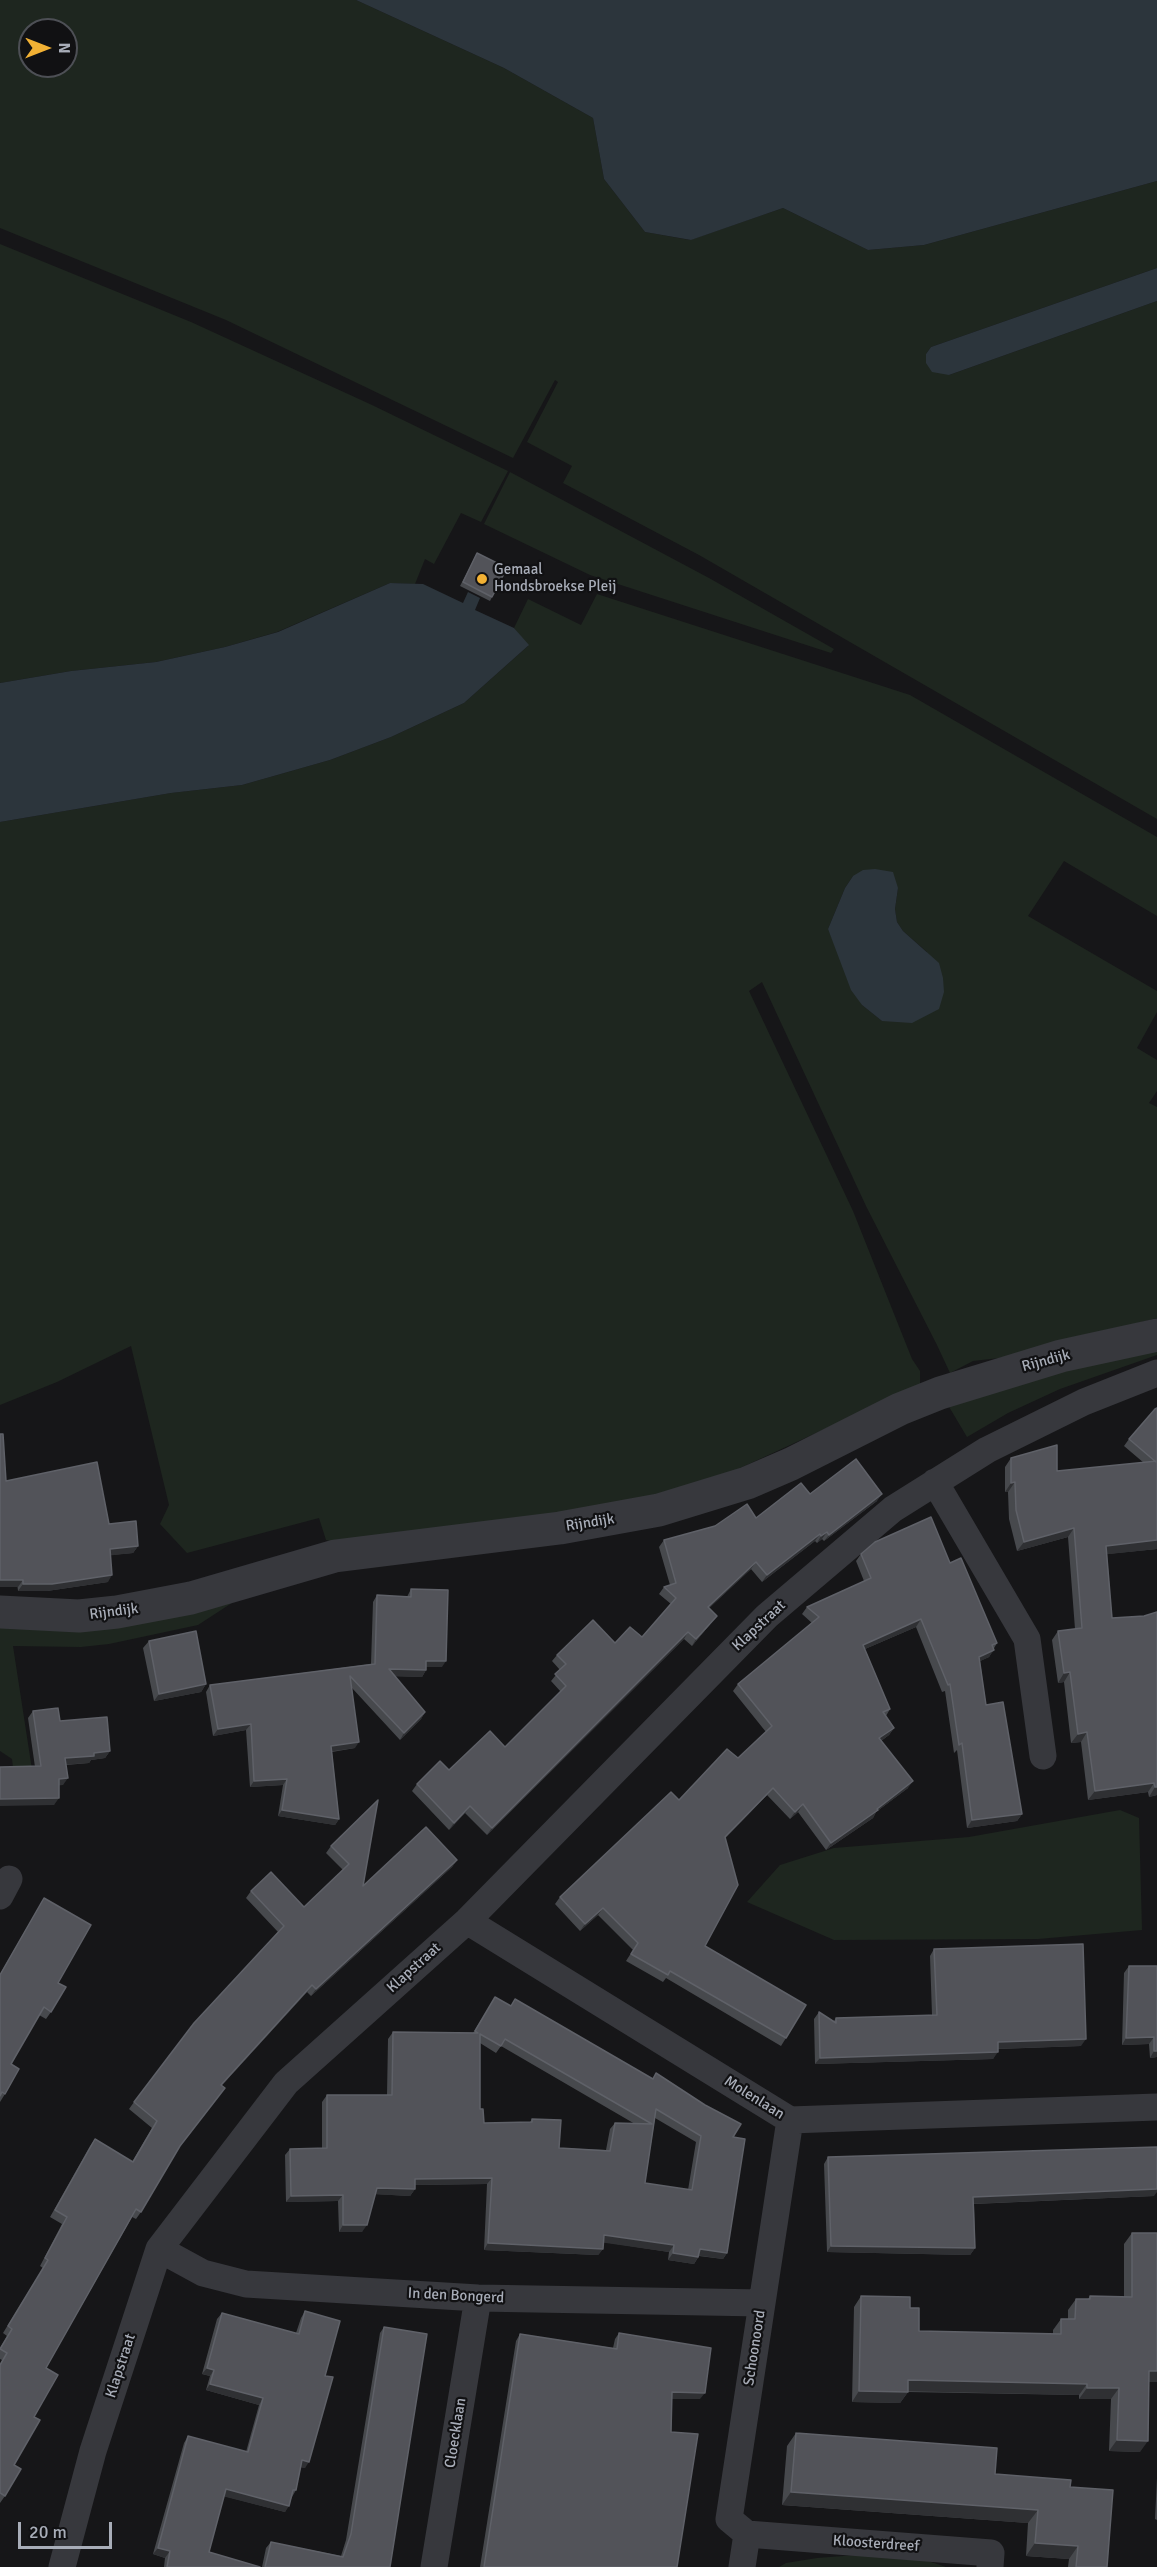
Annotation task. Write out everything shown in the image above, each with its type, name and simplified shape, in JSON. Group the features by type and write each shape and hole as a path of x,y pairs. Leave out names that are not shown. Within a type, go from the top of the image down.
{"street":[{"name":"Rijndijk","path":"0,1612 79,1616 138,1609 192,1598 335,1556 560,1528 659,1510 747,1483 791,1464 900,1409 940,1393 1061,1356 1157,1335"},
{"name":"Klapstraat","path":"62,2567 93,2451 159,2249 286,2083 467,1921 767,1616 893,1509 987,1450 1084,1402 1157,1373"},
{"path":"935,1482 1027,1640 1043,1755"},
{"name":"Molenlaan","path":"467,1921 790,2120 1157,2107"},
{"name":"Schoonoord","path":"747,2534 729,2519 790,2120"},
{"name":"In den Bongerd","path":"159,2249 202,2273 246,2283 478,2298 762,2303"},
{"name":"Cloecklaan","path":"434,2567 478,2298"},
{"path":"742,2567 747,2534"},
{"name":"Kloosterdreef","path":"747,2534 991,2553 990,2567"}],"shaded area":[{"path":"0,0 356,0 504,68 593,118 604,179 645,232 690,240 783,208 868,250 924,245 1157,181 1157,268 931,347 926,354 949,375 1157,301 1157,819 699,555 563,483 572,466 527,442 558,382 555,380 513,458 226,320 0,228"},
{"path":"356,0 1157,0 1157,181 924,245 868,250 783,208 691,240 645,232 604,179 593,118 504,68"},
{"path":"0,244 191,322 372,405 508,471 481,522 461,513 434,564 425,559 415,584 390,583 277,632 225,647 156,662 71,671 0,683"},
{"path":"1157,268 1157,301 949,375 932,372 926,363 926,354 931,347"},
{"path":"510,472 709,578 834,649 831,653 590,575 484,524"},
{"path":"390,583 423,584 463,603 468,592 480,598 475,610 514,628 529,645 464,703 391,737 330,760 242,785 171,793 0,822 0,683 71,671 156,662 225,647 278,632"},
{"path":"597,594 910,695 1157,837 1157,916 1064,861 1028,916 1157,991 1157,1012 1137,1048 1157,1060 1157,1091 1149,1103 1157,1107 1157,1318 1008,1357 973,1361 950,1373 866,1206 762,982 749,991 853,1211 912,1359 920,1371 920,1385 710,1482 635,1502 338,1543 326,1540 319,1518 187,1553 160,1524 169,1505 131,1346 57,1382 0,1405 0,822 171,793 242,785 330,760 391,737 464,703 528,646 514,628 528,599 581,625","holes":["853,876 898,888 895,909 897,922 903,931 927,952 882,1021 862,1005 828,929 845,888"]},
{"path":"863,870 893,872 898,888 895,909 897,922 903,931 939,963 943,978 944,992 939,1009 912,1023 882,1021 862,1005 851,990 828,929 845,888 853,876"},
{"path":"1157,1343 1157,1355 1060,1389 1008,1413 967,1437 945,1400"},
{"path":"238,1599 198,1625 109,1644 81,1647 13,1646 33,1776 14,1776 12,1759 0,1751 0,1620"},
{"path":"1120,1810 1139,1818 1142,1930 1038,1939 834,1940 747,1902 780,1865 834,1848 969,1837"},
{"path":"869,2554 928,2561 946,2567 779,2567 786,2563 817,2558"}],"building":[{"name":"Gemaal Hondsbroekse Pleij","path":"477,553 507,568 492,597 463,582"},
{"path":"1157,1408 1157,1461 1156,1462 1129,1439"},
{"path":"0,1434 3,1434 6,1481 97,1462 109,1524 136,1521 138,1546 110,1549 112,1575 52,1584 23,1584 23,1580 0,1580"},
{"path":"1057,1445 1057,1471 1157,1461 1157,1540 1106,1546 1112,1618 1144,1616 1157,1612 1157,1787 1154,1783 1095,1791 1087,1732 1078,1734 1070,1672 1064,1673 1058,1631 1082,1628 1074,1528 1024,1542 1016,1510 1015,1482 1011,1483 1011,1458"},
{"path":"856,1459 882,1494 829,1535 827,1532 821,1536 820,1534 767,1575 756,1562 708,1607 717,1616 696,1639 688,1632 492,1828 470,1806 454,1823 417,1784 440,1761 449,1770 490,1731 505,1747 566,1686 555,1674 566,1664 557,1655 593,1620 615,1643 630,1627 642,1637 676,1598 664,1587 676,1583 664,1540 715,1526 747,1504 756,1518 801,1483 810,1494"},
{"path":"931,1517 950,1563 961,1558 997,1643 992,1645 994,1650 979,1657 986,1705 1003,1702 1022,1814 972,1820 962,1743 959,1745 950,1684 948,1685 921,1619 863,1645 890,1709 883,1712 894,1728 879,1738 913,1781 878,1810 831,1843 803,1804 795,1812 773,1788 725,1837 738,1885 705,1946 806,2005 786,2038 670,1971 668,1975 631,1954 638,1943 603,1908 585,1924 560,1897 671,1792 679,1800 727,1749 738,1758 772,1726 738,1684 819,1617 807,1607 871,1578 861,1554 875,1542"},
{"path":"411,1589 448,1590 446,1661 426,1661 426,1670 389,1669 425,1712 404,1733 350,1676 359,1742 331,1746 339,1819 282,1810 287,1779 254,1781 251,1724 218,1729 210,1685 375,1664 377,1595 411,1597"},
{"path":"196,1631 206,1684 159,1694 149,1641"},
{"path":"58,1708 60,1721 107,1717 110,1751 94,1753 94,1756 65,1758 68,1778 59,1779 59,1798 0,1799 0,1767 41,1766 33,1711"},
{"path":"378,1800 363,1886 426,1827 457,1860 316,1989 312,1985 221,2085 225,2088 180,2146 141,2212 136,2209 46,2368 58,2375 34,2417 40,2420 14,2465 21,2469 5,2496 0,2493 0,2365 7,2353 0,2349 12,2329 8,2326 48,2260 45,2258 67,2217 55,2210 95,2139 133,2162 157,2121 134,2102 194,2023 284,1926 251,1891 271,1872 304,1907 349,1864 331,1846"},
{"path":"44,1898 91,1925 58,1983 66,1987 51,2012 44,2007 11,2064 19,2069 5,2094 2,2092 0,2096 0,1975"},
{"path":"1083,1944 1086,2039 998,2042 998,2052 820,2058 819,2012 836,2023 836,2018 937,2015 934,1949"},
{"path":"1129,1966 1157,1966 1157,2051 1154,2051 1154,2037 1126,2038"},
{"path":"495,1997 511,2006 515,1999 653,2079 656,2073 705,2105 741,2124 733,2137 745,2139 727,2253 700,2249 698,2257 673,2253 674,2245 604,2235 603,2249 488,2243 492,2178 415,2179 415,2189 377,2188 367,2225 343,2225 343,2195 291,2196 290,2149 327,2148 327,2095 392,2095 393,2032 478,2033 475,2031","holes":["480,2034 501,2046 505,2039 652,2124 615,2123 610,2151 559,2148 561,2120 532,2119 532,2122 484,2123 483,2109 480,2109","656,2109 701,2136 692,2190 645,2183"]},
{"path":"1157,2147 1157,2189 973,2197 975,2248 831,2246 828,2157"},
{"path":"1132,2233 1157,2233 1157,2371 1149,2371 1148,2441 1117,2440 1119,2388 1087,2388 1087,2384 908,2380 908,2392 859,2391 861,2296 910,2297 910,2308 919,2308 919,2331 1061,2334 1061,2319 1075,2319 1076,2299 1090,2299 1090,2296 1132,2297"},
{"path":"305,2311 340,2321 325,2376 333,2377 309,2462 302,2460 296,2490 293,2490 289,2506 226,2489 209,2552 260,2567 167,2567 170,2551 158,2548 188,2436 248,2452 263,2398 210,2384 214,2370 207,2368 222,2313 299,2334"},
{"path":"384,2327 427,2334 390,2567 265,2567 271,2542 343,2557 351,2534"},
{"path":"619,2333 711,2348 705,2393 672,2392 671,2432 698,2434 677,2567 484,2567 520,2334 617,2349"},
{"path":"796,2433 997,2448 995,2474 1071,2480 1070,2487 1113,2490 1107,2567 1076,2567 1078,2546 1035,2543 1038,2510 791,2492"}],"place":[{"name":"Gemaal Hondsbroekse Pleij","path":"482,579"}]}
